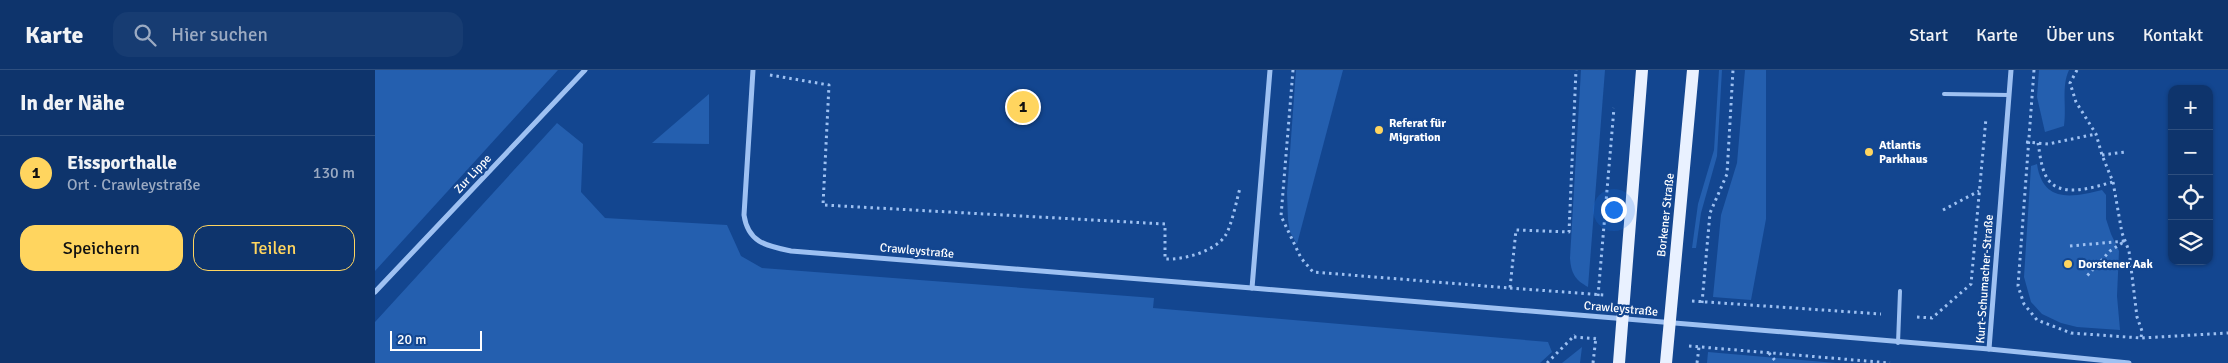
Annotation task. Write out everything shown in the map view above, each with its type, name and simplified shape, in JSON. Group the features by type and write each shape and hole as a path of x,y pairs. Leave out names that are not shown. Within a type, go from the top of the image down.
{"main road":[{"path":"1619,363 1642,70"},
{"name":"Borkener Straße","path":"1666,363 1693,70"}],"street":[{"name":"Zur Lippe","path":"375,292 585,70"},
{"path":"1252,288 1270,70"},
{"name":"Kurt-Schumacher-Straße","path":"2011,70 1989,349 2129,363"},
{"name":"Crawleystraße","path":"753,71 744,216 745,227 753,239 771,247 791,251 1989,349"}],"lane":[{"path":"1944,94 2009,95"},
{"path":"1898,343 1900,291"}],"path":[{"path":"1293,70 1281,216 1301,258 1313,272 1610,295"},
{"path":"1510,288 1516,230 1569,232 1576,70"},
{"path":"1702,308 1711,213 1727,174 1733,70"},
{"path":"2034,70 2018,286 2024,304 2037,320 2071,332 2141,338 2228,333"},
{"path":"2077,70 2070,83 2076,102 2097,134 2102,155 2113,182 2122,233 2129,251 2137,317 2142,331 2141,338"},
{"path":"753,71 829,85 823,205 1165,224 1165,259 1176,260 1211,248 1226,236 1241,185"},
{"path":"1690,301 1932,318 1971,284 1988,95"},
{"path":"1598,299 1615,99"},
{"path":"1985,134 2006,136 2028,143 2048,144 2097,134"},
{"path":"2037,143 2046,177 2053,185 2065,191 2113,182"},
{"path":"2102,155 2125,152"},
{"path":"1943,210 1980,191"},
{"path":"2070,246 2125,241"},
{"path":"2086,278 2110,251 2125,241"},
{"path":"1593,363 1596,327"},
{"path":"1547,363 1574,337"},
{"path":"1697,363 1699,346"},
{"path":"1777,363 1769,353 1890,363"}],"shaded area":[{"path":"375,70 558,70 375,271"},
{"path":"1296,70 1343,70 1297,244 1290,232 1287,193"},
{"path":"1581,70 1605,70 1588,287 1575,276 1571,268 1570,258"},
{"path":"1719,70 1722,70 1717,156 1701,213 1696,248 1692,248 1698,204 1714,150"},
{"path":"1745,70 1766,70 1766,219 1751,300 1713,297 1721,215 1737,163"},
{"path":"2039,70 2069,70 2065,83 2064,126 2045,132 2037,97"},
{"path":"709,94 709,144 652,143"},
{"path":"557,123 583,144 581,192 605,218 727,225 741,256 762,268 1154,298 1153,308 1548,342 1552,352 1540,363 375,363 375,322"},
{"path":"2037,164 2040,177 2053,192 2061,195 2080,195 2102,190 2106,195 2106,219 2119,251 2117,296 2120,330 2077,327 2061,323 2042,314 2031,302 2024,277 2031,166"},
{"path":"1582,347 1580,363 1562,363"},
{"path":"1708,352 1836,363 1707,363"}],"place":[{"name":"Eissporthalle","path":"1023,107"},
{"name":"Referat für Migration","path":"1379,130"},
{"name":"Atlantis Parkhaus","path":"1869,152"},
{"name":"Dorstener Aak","path":"2068,264"}]}
